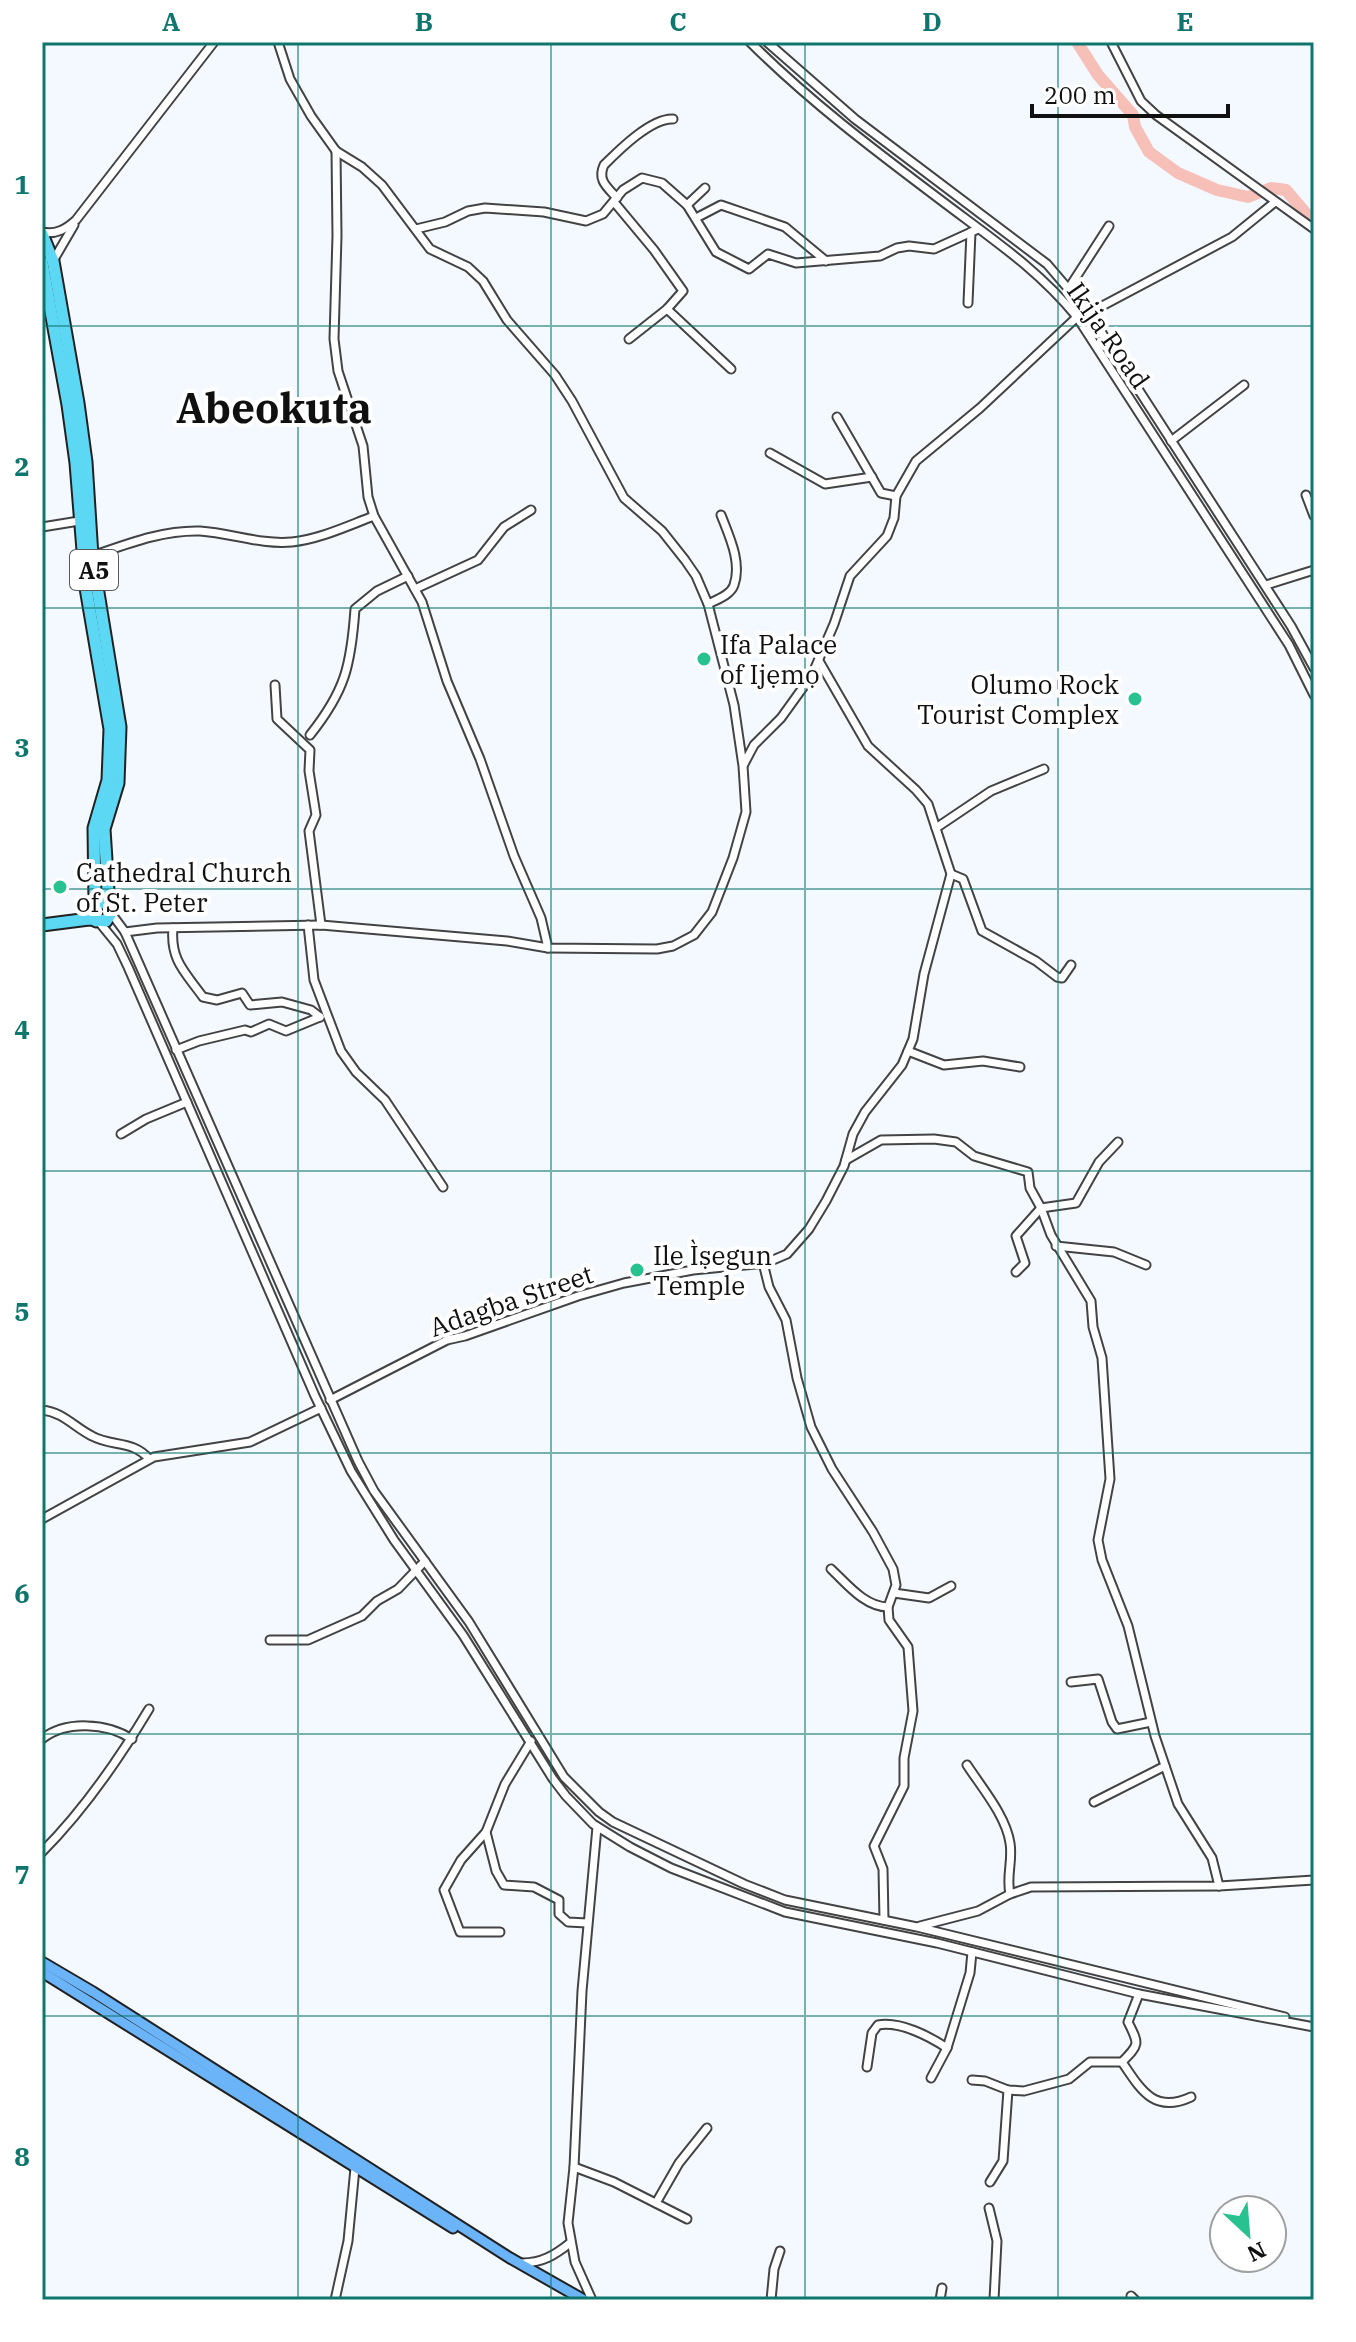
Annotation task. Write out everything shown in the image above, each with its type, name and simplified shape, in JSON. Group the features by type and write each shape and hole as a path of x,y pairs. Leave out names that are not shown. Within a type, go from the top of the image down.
{"highway":[{"name":"A5","path":"42,233 86,462 92,556 121,743 118,783 104,829 110,910"},
{"name":"A5","path":"47,262 76,463 86,588 111,743 108,780 94,828 94,906"},
{"path":"42,917 75,914 104,903 110,910 106,921 85,919 42,925"},
{"path":"94,906 91,915 98,922"}],"main road":[{"path":"42,1962 515,2261 584,2300"},
{"path":"42,1972 571,2300"}],"street":[{"path":"47,262 214,42"},
{"path":"125,932 321,925 507,941 548,948 657,949 673,946 694,935 712,912 733,858 746,812 734,705 708,604 696,576 662,531 624,498 582,418 555,375 507,320 476,273 430,249 389,192 372,175 336,151 290,79 278,42"},
{"name":"Ikija Road","path":"750,42 837,122 975,230 1030,267 1077,317 1289,645 1314,695"},
{"name":"Ikija Road","path":"767,42 855,119 1047,264 1069,288 1089,313 1266,585 1314,668"},
{"path":"1111,42 1141,101 1156,115 1314,229"},
{"path":"629,339 683,293 602,181 601,173 604,165 643,132 663,120 673,119"},
{"path":"336,151 335,355 340,380 363,446 366,488 374,516 427,616 447,681 541,918 548,948"},
{"path":"416,229 485,208 544,212 586,221 603,214 633,181 642,178 662,183 687,205 716,252 745,268 752,268 768,254 796,263 880,256 909,246 934,249 975,230"},
{"path":"687,205 705,188"},
{"path":"1089,313 1232,237 1275,202"},
{"path":"696,218 721,205 753,214 785,227 826,261"},
{"name":"A5","path":"42,233 60,231 76,220"},
{"path":"1069,288 1109,226"},
{"path":"968,303 975,230"},
{"path":"667,309 731,369"},
{"path":"743,766 754,745 781,718 819,661 850,576 887,536 896,496 922,455 980,408 1077,317"},
{"path":"1171,441 1244,385"},
{"path":"837,417 881,493 896,496"},
{"path":"770,453 825,484 872,477"},
{"path":"1306,495 1314,516"},
{"path":"415,589 478,560 504,527 531,510"},
{"path":"708,604 729,593 734,585 734,548 721,515"},
{"path":"92,556 152,536 187,532 217,533 273,543 294,542 374,516"},
{"path":"42,527 79,521"},
{"path":"1266,585 1314,570"},
{"path":"310,735 336,699 352,657 355,609 377,591 408,576"},
{"path":"819,661 868,746 928,804 951,874 924,974 913,1039 902,1065 865,1112 826,1201 794,1247 778,1258 763,1263 769,1287 786,1320 797,1378 811,1427 832,1469 893,1569 894,1593 888,1607 889,1620 908,1647 913,1711 904,1758 904,1786 874,1846 882,1864 884,1920"},
{"path":"275,685 277,719 310,750 309,771 316,815 309,831 321,925"},
{"path":"936,828 991,791 1044,769"},
{"path":"951,874 963,879 982,931 1036,961 1057,977 1062,978 1071,965"},
{"path":"110,910 125,932 330,1400 374,1491 469,1622 564,1777 599,1812 613,1822 744,1884 785,1900 917,1927 1314,2026"},
{"path":"98,922 117,944 321,1408 358,1483 463,1635 566,1796 597,1827 671,1868 785,1912 972,1952 1139,1994 1314,2026"},
{"path":"308,925 314,980 323,1016 341,1051 356,1072 385,1100 443,1187"},
{"path":"173,928 171,946 178,964 206,999 217,1000 242,993 250,1005 282,1002 323,1016"},
{"path":"176,1050 199,1041 245,1030 251,1032 269,1024 286,1031 323,1016"},
{"path":"908,1051 944,1065 983,1061 1020,1067"},
{"path":"121,1134 146,1119 187,1102"},
{"path":"846,1160 881,1140 906,1138 956,1142 974,1156 1027,1171 1030,1188 1056,1246 1091,1301 1093,1327 1102,1358 1110,1479 1099,1549 1128,1626 1151,1722 1178,1804 1212,1858 1219,1886"},
{"path":"1016,1272 1025,1263 1016,1236 1041,1208 1076,1203 1099,1162 1118,1142"},
{"path":"1056,1246 1114,1252 1146,1265"},
{"name":"Adagba Street","path":"330,1400 447,1340 578,1296 624,1283 693,1270 763,1263"},
{"path":"42,1519 149,1459 192,1449 250,1442 321,1408"},
{"path":"42,1410 60,1414 94,1438 135,1447 149,1459"},
{"path":"270,1640 308,1640 362,1616 377,1601 398,1589 425,1561"},
{"path":"831,1569 865,1600 888,1607"},
{"path":"894,1593 929,1598 951,1586"},
{"path":"1071,1682 1098,1679 1117,1729 1151,1722"},
{"path":"42,1852 121,1757 149,1709"},
{"path":"42,1739 54,1730 83,1725 122,1733 132,1739"},
{"path":"500,1932 460,1932 444,1890 461,1860 486,1832 505,1784 531,1741"},
{"path":"967,1765 991,1800 1010,1841 1011,1860 1007,1880 1010,1894"},
{"path":"1094,1802 1165,1766"},
{"path":"592,2300 570,2243 568,2223 574,2167 587,1923 597,1827"},
{"path":"486,1832 496,1871 504,1885 534,1887 559,1900 559,1914 568,1922 587,1923"},
{"path":"917,1927 978,1911 1022,1889 1219,1886 1314,1880"},
{"path":"855,1927 856,1916"},
{"path":"931,2078 947,2048 970,1973 972,1952"},
{"path":"972,2080 1024,2091 1069,2079 1090,2062 1122,2062 1137,2046 1128,2022 1139,1994"},
{"path":"867,2067 872,2033 878,2025 887,2024 930,2038 947,2048"},
{"path":"1122,2062 1145,2093 1155,2100 1175,2104 1191,2097"},
{"path":"990,2182 1003,2161 1008,2090"},
{"path":"656,2203 679,2163 707,2128"},
{"path":"574,2167 614,2182 687,2219"},
{"path":"335,2300 348,2241 355,2168"},
{"path":"989,2208 997,2241 994,2300"},
{"path":"515,2261 526,2264 543,2261 570,2243"},
{"path":"771,2300 774,2269 780,2251"},
{"path":"940,2300 942,2288"}],"waterway":[{"path":"1077,42 1098,75 1133,115 1135,127 1149,152 1178,173 1217,190 1248,197 1271,188 1286,190 1308,216 1314,217"}],"place":[{"name":"Ifa Palace of Ijẹmọ","path":"704,659"},
{"name":"Olumo Rock Tourist Complex","path":"1135,699"},
{"name":"Cathedral Church of St. Peter","path":"60,887"},
{"name":"Ile Ìṣegun Temple","path":"637,1270"}],"district":[{"name":"Abeokuta","path":"274,407"}]}
